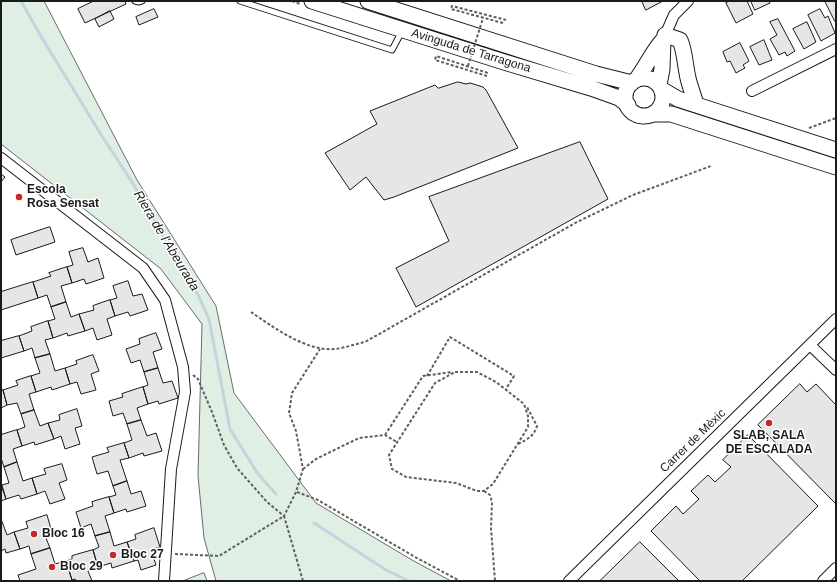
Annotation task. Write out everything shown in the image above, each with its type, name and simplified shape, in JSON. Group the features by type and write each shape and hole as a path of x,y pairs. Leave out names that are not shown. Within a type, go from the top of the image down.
{"main road":[{"name":"Avinguda de Tarragona","path":"312,1 591,88 619,98 628,105"},
{"name":"Avinguda de Tarragona","path":"368,1 596,74 634,82"},
{"path":"664,38 657,47 645,69 626,93 626,99 631,110 638,115 644,116 653,114 671,114 836,167"},
{"path":"653,114 660,107 663,101 663,95 660,87 664,38"},
{"path":"664,38 680,40 683,47 688,78 694,94 696,105"},
{"path":"634,82 644,78 648,79 678,99 836,150"}],"street":[{"path":"664,38 674,15 688,1"},
{"path":"752,91 836,49"},
{"path":"1,158 143,268 165,300 183,367 185,392 171,469 164,581"},
{"name":"Carrer de Mèxic","path":"569,581 836,319"},
{"path":"810,345 836,370"},
{"path":"823,581 836,568"}],"lane":[{"path":"135,1 142,1"},
{"path":"240,1 392,50 403,30"}],"path":[{"path":"503,23 451,9 452,6 506,20"},
{"path":"468,66 483,18"},
{"path":"487,76 435,60 436,56 488,73"},
{"path":"792,135 836,118"},
{"path":"251,312 275,329 320,348 335,349 365,342 577,222 633,195 711,166"},
{"path":"427,376 450,338 514,376 506,389"},
{"path":"166,553 219,556 284,516 296,494 303,469 296,431 289,413 292,393 320,348"},
{"path":"183,367 198,379 224,445 237,468 267,502 284,516 303,581"},
{"path":"385,435 423,376 455,372 477,372 496,382 524,404 537,426 535,434 527,440 517,444"},
{"path":"455,372 434,383 389,455 392,469 406,477 456,483 490,494 492,502 491,528 495,581"},
{"path":"484,491 493,484 528,428 528,416 524,404"},
{"path":"303,469 316,459 359,438 385,435 397,442"},
{"path":"296,494 318,500 415,557 460,581"}],"green space":[{"path":"1,1 44,1 137,180 216,306 234,393 316,503 412,560 451,581 216,581 204,538 198,476 202,324 161,269 1,144"},
{"path":"204,573 207,581 183,581"}],"building":[{"path":"94,1 125,1 126,4 85,23 78,9"},
{"path":"642,1 663,1 646,10"},
{"path":"730,1 747,1 753,14 736,23 726,3"},
{"path":"751,1 769,1 770,3 755,10"},
{"path":"825,1 836,1 835,21"},
{"path":"154,9 158,17 139,25 136,17"},
{"path":"820,9 825,18 828,16 835,33 821,41 808,15"},
{"path":"110,11 114,19 99,27 95,19"},
{"path":"778,19 795,51 787,56 785,52 779,55 770,39 777,35 770,22"},
{"path":"807,22 816,42 804,49 793,29"},
{"path":"764,40 772,60 759,65 750,47"},
{"path":"740,43 749,61 743,65 745,68 736,73 730,61 727,62 723,52"},
{"path":"458,82 466,84 470,83 483,87 486,90 518,148 384,200 366,177 350,190 325,153 377,124 370,111 435,85 438,88"},
{"path":"580,142 608,199 416,307 396,268 449,241 429,197"},
{"path":"1,174 5,177 1,182"},
{"path":"50,227 55,242 16,255 11,240"},
{"path":"83,248 88,262 98,258 104,278 86,284 84,279 72,283 67,267 73,265 69,252"},
{"path":"67,267 72,283 61,286 66,302 51,307 47,295 38,298 33,282 51,276 49,273"},
{"path":"128,281 133,296 142,294 148,310 130,316 128,312 115,316 110,300 117,298 113,286"},
{"path":"33,282 38,298 1,310 1,292"},
{"path":"110,300 115,316 107,319 112,335 97,340 93,328 85,331 79,314 94,310 93,306"},
{"path":"66,302 71,317 79,314 85,331 68,336 67,333 53,338 48,321 55,319 51,307"},
{"path":"48,321 53,338 45,340 50,354 35,358 32,348 24,351 19,336 32,331 31,327"},
{"path":"156,333 162,349 153,352 158,368 144,372 140,360 131,363 126,349 140,344 139,339"},
{"path":"19,336 24,351 1,358 1,341"},
{"path":"50,354 55,371 65,368 70,384 52,390 51,387 36,392 31,376 40,373 35,358"},
{"path":"93,355 99,371 91,374 96,390 81,394 77,382 70,384 65,368 77,364 76,361"},
{"path":"158,368 163,383 172,381 178,398 159,404 158,401 148,404 143,387 148,385 144,372"},
{"path":"31,376 36,392 29,394 34,410 21,414 17,403 7,405 3,390 18,385 16,381"},
{"path":"800,384 807,392 816,384 836,405 836,504 758,425"},
{"path":"143,387 148,404 137,408 141,420 127,424 123,413 113,416 109,401 123,397 122,394"},
{"path":"3,390 7,405 1,408 1,391"},
{"path":"77,409 82,426 75,428 80,444 65,449 61,436 54,439 48,423 60,420 59,415"},
{"path":"34,410 40,426 48,423 54,439 35,445 34,442 22,446 17,430 25,427 21,414"},
{"path":"141,420 147,436 156,433 162,451 144,456 143,453 129,458 124,443 132,440 127,424"},
{"path":"17,430 22,446 13,449 17,462 4,467 1,458 1,435"},
{"path":"748,435 818,506 742,581 700,581 651,531 676,506 683,514 699,499 691,491 708,475 715,482 731,467 723,460"},
{"path":"124,443 129,458 120,460 127,481 113,486 108,471 97,474 92,457 109,452 107,448"},
{"path":"17,462 23,481 32,478 37,494 21,499 19,495 6,499 2,485 9,483 4,467"},
{"path":"62,464 67,480 59,483 65,499 50,504 45,491 37,494 32,478 46,474 44,469"},
{"path":"127,481 131,494 141,491 146,506 127,512 126,509 114,513 109,497 116,495 113,486"},
{"path":"1,485 6,499 1,501"},
{"path":"109,497 114,513 105,516 110,532 95,536 91,524 81,528 76,512 93,506 92,502"},
{"name":"Bloc 16","path":"47,515 53,536 46,538 50,548 31,554 29,546 20,549 14,532 28,528 26,522"},
{"path":"1,519 7,535 14,532 20,549 6,553 5,549 1,551"},
{"path":"154,528 160,547 151,550 156,565 141,570 138,560 134,561 127,542 136,539 135,535"},
{"name":"Bloc 27","path":"110,532 114,546 127,542 134,561 112,568 111,563 98,567 93,550 99,547 95,536"},
{"path":"640,542 679,581 600,581"},
{"name":"Bloc 29","path":"50,548 55,564 66,561 72,580 20,581 18,575 36,569 31,554"},
{"path":"93,550 98,567 88,571 92,581 72,580 66,561 72,559 72,556"}],"waterway":[{"name":"Riera de l'Abeurada","path":"21,1 100,133 132,182 198,295 209,319 230,429 258,474 276,494"},
{"name":"Riera de l'Abeurada","path":"314,523 386,570 409,581"}],"place":[{"name":"Escola Rosa Sensat","path":"19,197"},
{"name":"SLAB, SALA DE ESCALADA","path":"769,423"},
{"name":"Bloc 16","path":"34,534"},
{"name":"Bloc 27","path":"113,555"},
{"name":"Bloc 29","path":"52,567"}]}
